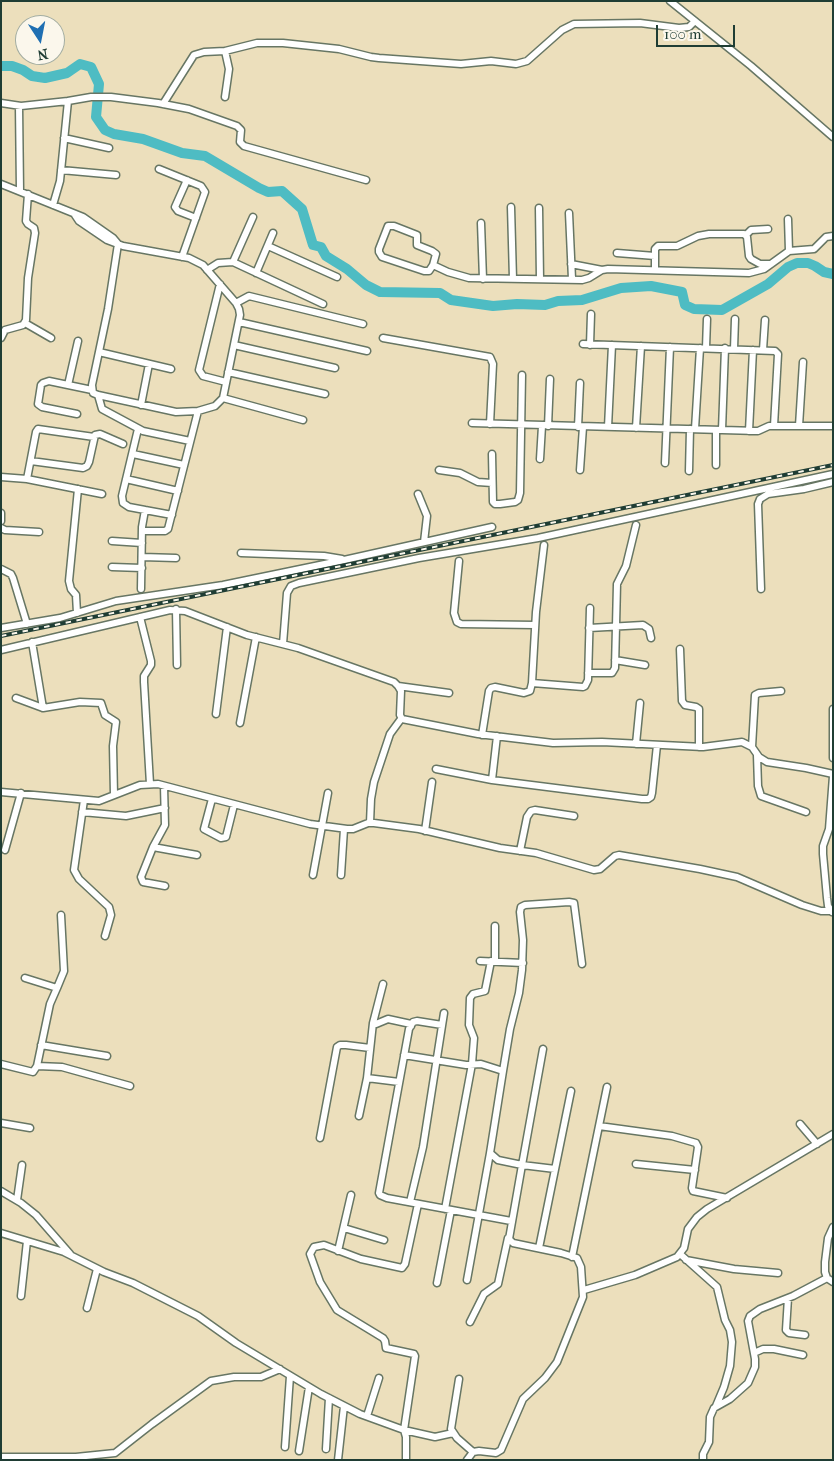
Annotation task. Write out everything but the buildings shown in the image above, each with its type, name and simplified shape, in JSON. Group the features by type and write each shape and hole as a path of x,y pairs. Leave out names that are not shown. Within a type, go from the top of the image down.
{"street":[{"path":"670,1 751,66 833,136"},
{"path":"163,104 194,55 204,52 225,51 257,43 282,43 339,48 371,58 461,64 491,61 516,64 527,61 562,30 574,24 640,23 679,28 689,27 695,21"},
{"path":"225,51 229,69 225,96"},
{"path":"1,104 19,106 102,96 189,109 237,126 241,130 240,142 244,146 366,180"},
{"path":"53,205 58,190 61,170 68,101"},
{"path":"19,106 20,191"},
{"path":"64,138 109,148"},
{"path":"159,168 201,186 205,192 182,256"},
{"path":"61,170 116,175"},
{"path":"186,180 175,206 178,211 196,218"},
{"path":"1,184 75,215 78,221 107,240 118,244 182,256 203,265 236,303 240,315 222,398 214,406 198,411 176,412 98,396 92,390 49,382 43,383 38,404 42,407 77,414"},
{"path":"25,323 28,278 35,233 34,228 26,221 28,194"},
{"path":"511,207 512,279"},
{"path":"539,208 540,280"},
{"path":"570,213 572,280"},
{"path":"233,262 253,217"},
{"path":"788,218 789,251"},
{"path":"481,223 482,279"},
{"path":"388,226 394,226 417,235 417,245 436,254 433,265 429,271 424,271 380,255 379,249 388,226"},
{"path":"746,235 751,230 768,230"},
{"path":"256,272 274,233"},
{"path":"655,270 655,249 658,246 677,246 703,235 740,233 746,235"},
{"path":"746,235 748,256 760,264 773,264"},
{"path":"571,264 602,270 749,273 764,269 789,251 814,249 826,237 833,236"},
{"path":"92,390 108,309 118,244"},
{"path":"268,246 337,277"},
{"path":"618,254 655,256"},
{"path":"207,270 218,263 233,262 323,304"},
{"path":"433,265 459,276 482,279 582,280 602,270"},
{"path":"220,284 199,370 203,376 226,382"},
{"path":"236,303 249,296 363,324"},
{"path":"591,314 586,344 775,351 778,354 774,426"},
{"path":"734,348 735,318"},
{"path":"689,471 707,320"},
{"path":"763,350 765,320"},
{"path":"239,322 367,351"},
{"path":"1,338 8,328 25,323"},
{"path":"25,323 51,338"},
{"path":"383,338 490,357 493,364 490,424"},
{"path":"68,385 78,341"},
{"path":"234,345 335,368"},
{"path":"608,427 612,345"},
{"path":"636,428 641,346"},
{"path":"665,463 670,347"},
{"path":"716,465 725,348"},
{"path":"748,431 754,350"},
{"path":"99,352 171,369"},
{"path":"799,426 803,362"},
{"path":"141,405 149,364"},
{"path":"228,372 325,394"},
{"path":"492,454 492,499 495,504 515,502 520,497 522,375"},
{"path":"540,459 550,379"},
{"path":"580,382 580,470"},
{"path":"98,396 102,409 138,429 190,441"},
{"path":"222,398 304,420"},
{"path":"142,531 165,531 168,529 198,411"},
{"path":"472,424 748,431 758,431 774,426 833,426"},
{"path":"27,479 38,429 94,437 100,434 123,444"},
{"path":"138,429 122,496 124,503 129,507 172,515"},
{"path":"31,461 84,468 89,462 94,437"},
{"path":"133,454 184,466"},
{"path":"439,470 460,473 478,482 492,483"},
{"path":"283,644 287,594 291,586 299,583 419,558 538,538 833,474"},
{"path":"1,477 27,479 102,494"},
{"path":"126,479 178,491"},
{"path":"761,588 758,504 760,498 768,494 804,489 833,482"},
{"path":"76,613 76,595 71,589 69,582 78,489"},
{"path":"418,494 427,516 424,542"},
{"path":"141,589 142,531 145,510"},
{"path":"1,514 1,521"},
{"path":"588,673 612,674 615,668 617,584 626,566 636,525"},
{"path":"1,628 60,618 116,601 197,590 492,527"},
{"path":"1,528 5,530 39,532"},
{"path":"112,541 142,543"},
{"path":"482,735 489,689 495,687 528,693 532,689 534,625 544,545"},
{"path":"241,553 324,556 344,560"},
{"path":"142,558 176,558"},
{"path":"459,561 454,614 457,622 462,624 534,625"},
{"path":"112,567 142,568"},
{"path":"1,570 11,574 13,578 27,624"},
{"path":"532,683 583,687 587,684 590,608"},
{"path":"176,609 177,665"},
{"path":"1,650 176,609 227,628 328,658 394,682 401,691 401,719 390,734 374,782 370,823"},
{"path":"140,617 151,661 149,669 144,676 150,784"},
{"path":"589,628 643,625 649,629 651,638"},
{"path":"216,714 227,628"},
{"path":"240,723 256,637"},
{"path":"32,642 43,708"},
{"path":"680,649 682,701 685,705 699,709 699,747"},
{"path":"616,660 645,665"},
{"path":"398,686 449,694"},
{"path":"752,747 755,695 780,691"},
{"path":"16,698 43,708 80,702 101,703 105,715 116,722 113,746 114,795"},
{"path":"636,744 640,703"},
{"path":"833,709 833,758"},
{"path":"1,792 99,801 140,786 150,784 164,786 292,820 322,826 353,829 370,823 425,831 546,856 594,870 600,869 615,856 619,855 700,868 737,877 802,905 831,912 827,898 823,846 829,829 832,810 833,775 806,768 767,762 757,755 752,747 742,742 699,747 553,743 482,735 401,719"},
{"path":"492,780 497,736"},
{"path":"436,769 492,780 648,799 652,793 657,745"},
{"path":"757,755 758,786 761,796 806,812"},
{"path":"425,831 432,782"},
{"path":"164,786 165,825 141,873 141,879 146,883 165,886"},
{"path":"313,875 328,793"},
{"path":"5,850 21,794"},
{"path":"212,799 204,830 221,838 226,837 234,804"},
{"path":"84,800 74,870 79,879 109,907 111,915 105,936"},
{"path":"82,812 126,816 165,808"},
{"path":"520,851 527,816 531,811 574,816"},
{"path":"342,875 344,829"},
{"path":"153,847 197,855"},
{"path":"467,1280 510,1029 519,993 522,963 521,908 525,905 572,902 575,907 582,964"},
{"path":"1,1064 32,1072 37,1066 50,1004 64,971 61,915"},
{"path":"437,1283 472,1064 474,1038 469,1025 470,998 473,994 485,991 493,961 495,926"},
{"path":"480,960 522,963"},
{"path":"25,978 57,988"},
{"path":"359,1116 367,1078 373,1023 383,984"},
{"path":"410,1202 422,1147 444,1013"},
{"path":"376,1024 388,1019 411,1027"},
{"path":"442,1025 417,1021 411,1027 404,1055 379,1193 387,1198 511,1221"},
{"path":"41,1044 107,1056"},
{"path":"320,1138 337,1047 346,1045 370,1048"},
{"path":"470,1322 484,1294 498,1284 543,1049"},
{"path":"404,1055 466,1066 481,1064 503,1071"},
{"path":"37,1066 77,1071 130,1086"},
{"path":"367,1078 399,1082"},
{"path":"572,1256 607,1087"},
{"path":"539,1248 571,1091"},
{"path":"1,1123 30,1128"},
{"path":"800,1124 817,1144"},
{"path":"598,1126 672,1136 696,1143 698,1147 693,1191 727,1198"},
{"path":"584,1290 635,1275 680,1254 684,1248 688,1229 697,1217 707,1209 833,1134"},
{"path":"490,1153 498,1160 555,1170"},
{"path":"636,1164 694,1170"},
{"path":"17,1200 22,1165"},
{"path":"1,1191 17,1200 36,1215 71,1256"},
{"path":"338,1251 352,1195"},
{"path":"406,1460 406,1437 404,1430 415,1356 414,1354 386,1348 383,1338 346,1317 333,1306 320,1282 310,1254 311,1249 324,1245 377,1264 402,1268 405,1264 418,1204"},
{"path":"716,1407 730,1399 748,1383 755,1367 748,1318 760,1309 830,1280 825,1272 825,1262 828,1238 833,1227"},
{"path":"344,1228 384,1240"},
{"path":"1,1233 71,1256 97,1269 133,1283 198,1316 236,1343 344,1406 404,1430 435,1437 453,1433"},
{"path":"494,1460 504,1446 523,1399 545,1378 558,1362 581,1304 584,1290 580,1262 577,1258 514,1243 508,1238"},
{"path":"21,1296 27,1241"},
{"path":"680,1254 717,1287 732,1342 730,1366 724,1387 710,1416 710,1442 703,1454 703,1460"},
{"path":"685,1260 734,1269 778,1274"},
{"path":"87,1308 97,1269"},
{"path":"788,1298 786,1330 789,1333 805,1334"},
{"path":"754,1353 763,1349 774,1349 803,1354"},
{"path":"1,1457 76,1457 115,1453 211,1381 234,1377 261,1376 280,1370"},
{"path":"285,1447 290,1376"},
{"path":"367,1416 379,1378"},
{"path":"459,1379 451,1425 453,1433 473,1452"},
{"path":"299,1451 309,1387"},
{"path":"326,1450 329,1398"},
{"path":"338,1460 344,1406"},
{"path":"467,1460 473,1452 498,1453"}],"waterway":[{"path":"1,66 12,66 32,76 45,78 67,73 80,64 91,67 99,84 96,117 105,130 114,134 143,139 182,153 205,156 259,188 268,192 282,191 302,209 313,245 321,247 326,256 347,269 366,285 380,292 440,293 451,300 493,306 517,304 545,305 558,301 582,300 621,288 651,286 682,292 685,305 694,309 722,310 768,284 788,267 797,263 808,263 824,272 833,274"}],"railway":[{"path":"1,636 833,465"}]}
